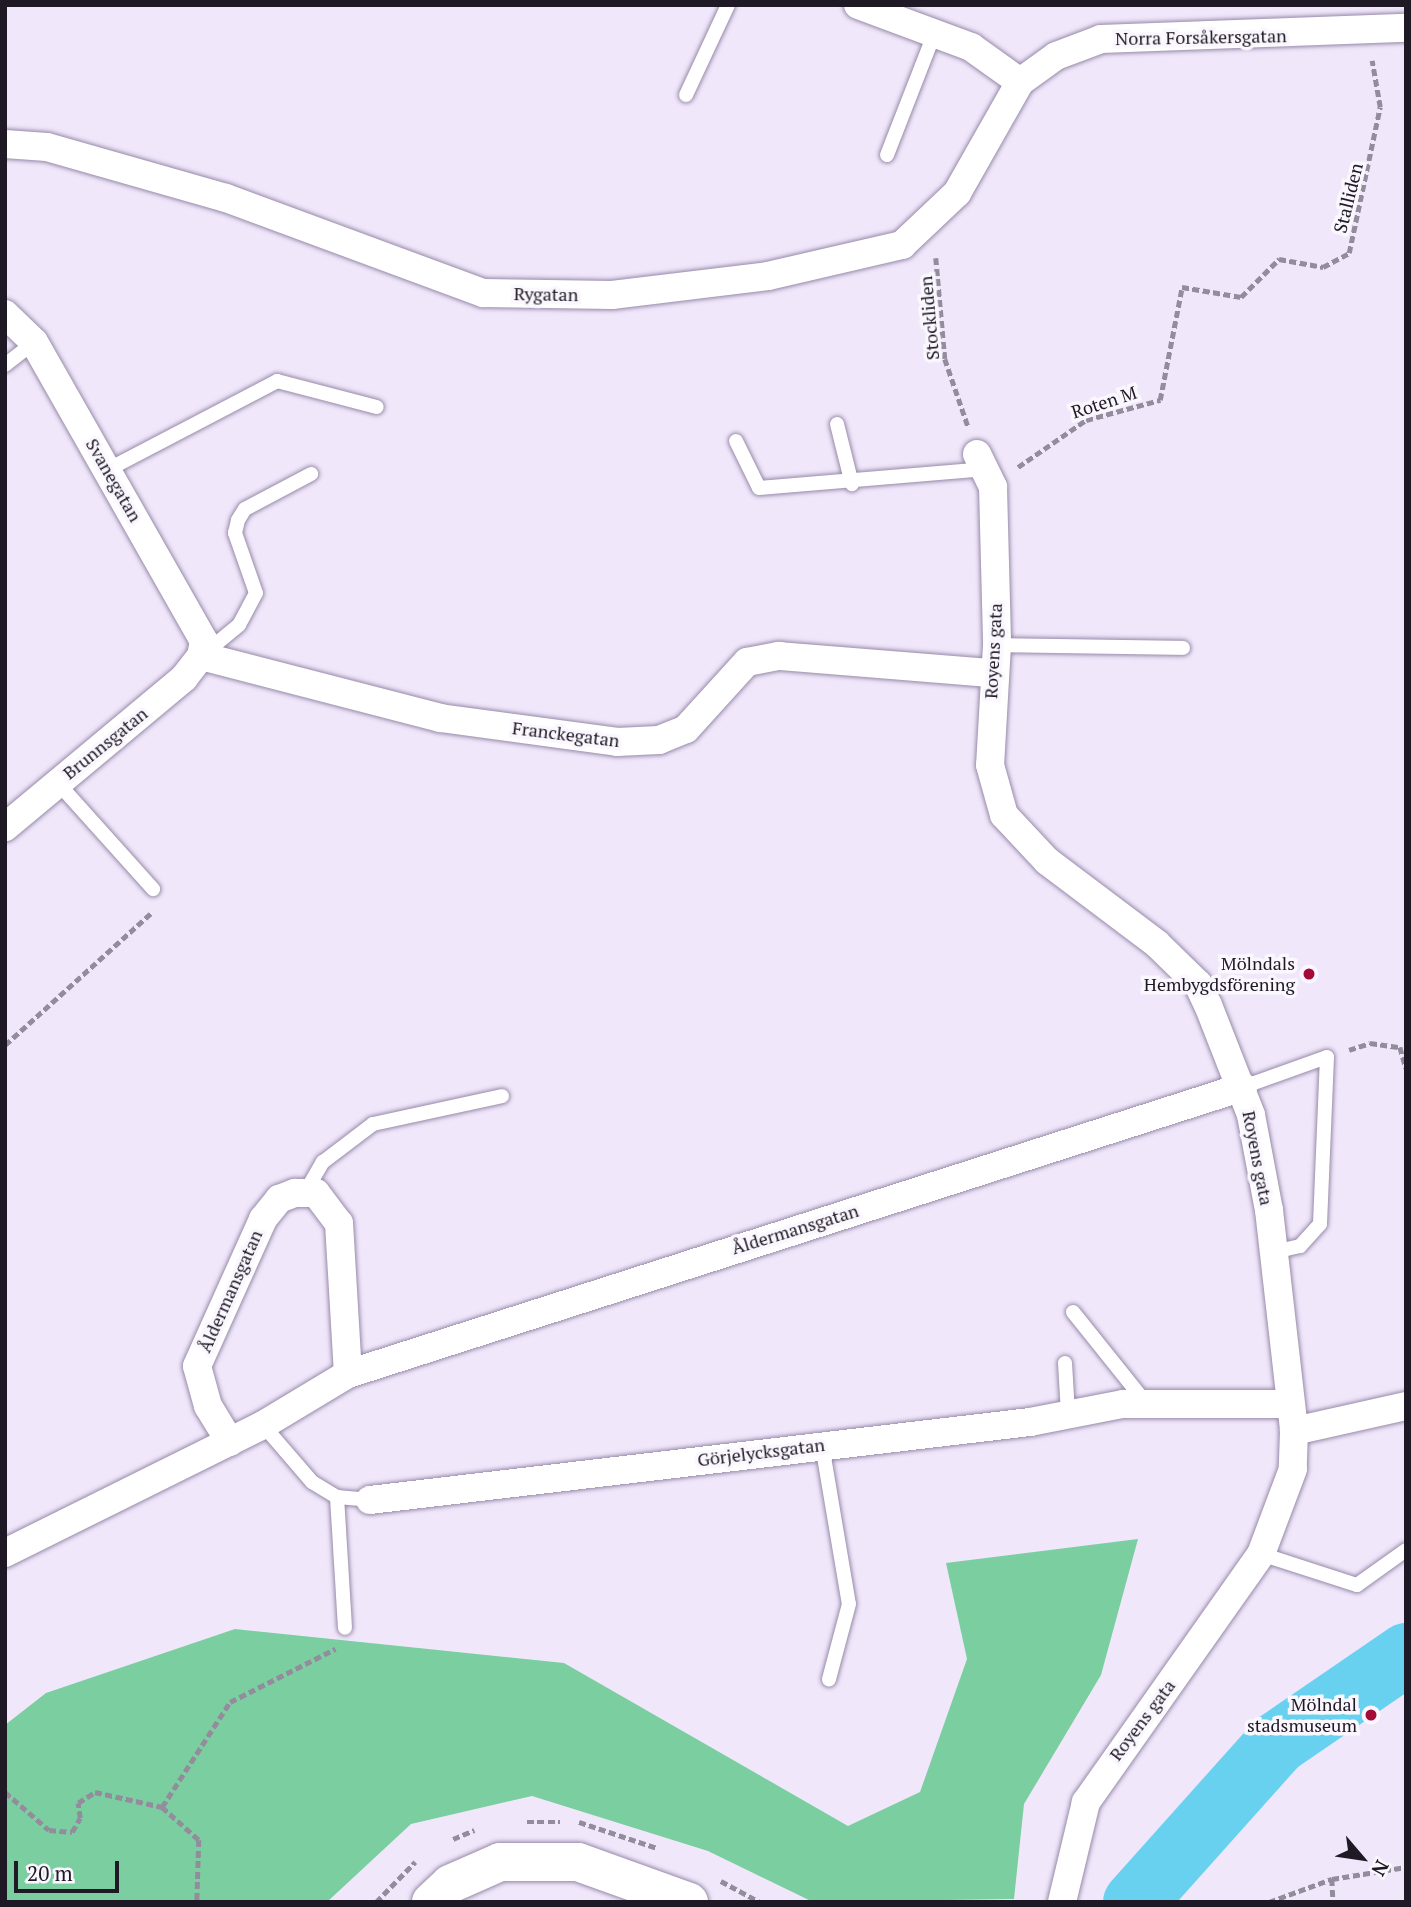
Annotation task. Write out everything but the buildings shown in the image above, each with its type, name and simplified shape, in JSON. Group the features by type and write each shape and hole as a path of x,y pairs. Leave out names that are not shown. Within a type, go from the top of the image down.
{"street":[{"path":"858,5 971,47 1020,82"},
{"name":"Norra Forsåkersgatan","path":"1020,82 1056,56 1101,39 1406,28"},
{"name":"Rygatan","path":"5,144 47,147 226,198 484,293 612,295 768,276 902,245 957,193 1020,82"},
{"name":"Svanegatan","path":"5,314 34,342 109,469 199,630 201,656"},
{"name":"Royens gata","path":"986,470 996,645 991,673 990,765 1004,815 1047,861 1157,944 1198,984 1243,1087 1273,1252 1292,1418 1293,1469 1261,1554 1086,1802 1062,1902"},
{"name":"Franckegatan","path":"201,656 440,718 617,742 659,740 686,729 747,662 779,656 991,673"},
{"name":"Brunnsgatan","path":"5,827 184,678 201,656"},
{"name":"Åldermansgatan","path":"5,1553 263,1425 348,1374 1243,1087"},
{"path":"306,1191 330,1204 338,1223 348,1374"},
{"name":"Åldermansgatan","path":"230,1442 208,1406 197,1366 262,1219 279,1199 306,1191"},
{"name":"Görjelycksgatan","path":"370,1500 1068,1414 1145,1402 1292,1418 1406,1406"},
{"path":"431,1902 450,1884 500,1862 578,1862 689,1902"}],"lane":[{"path":"686,94 728,5"},
{"path":"887,155 934,32"},
{"path":"5,365 34,342"},
{"path":"109,469 277,382 377,407"},
{"path":"837,424 852,484"},
{"path":"736,441 759,488 852,484 986,470"},
{"path":"201,656 239,625 256,593 235,533 238,520 246,509 311,474"},
{"path":"996,645 1183,648"},
{"path":"57,782 153,889"},
{"path":"1243,1087 1327,1057 1320,1224 1300,1246 1273,1252"},
{"path":"306,1191 323,1161 373,1124 502,1096"},
{"path":"1073,1312 1145,1402"},
{"path":"1065,1363 1068,1414"},
{"name":"Görjelycksgatan","path":"263,1425 312,1482 337,1497 370,1500"},
{"path":"822,1445 849,1604 829,1679"},
{"path":"337,1497 345,1628"},
{"path":"1261,1554 1357,1585 1406,1550"}],"path":[{"name":"Stalliden","path":"1160,400 1182,287 1241,297 1279,259 1323,267 1349,253 1380,107 1372,58"},
{"name":"Stockliden","path":"939,264 945,359 962,409"},
{"name":"Roten M","path":"986,470 1112,411 1160,400"},
{"path":"5,1045 153,911 153,889"},
{"path":"1327,1057 1370,1043 1400,1047 1406,1068"},
{"path":"162,1807 230,1702 342,1646 345,1628"},
{"path":"5,1792 26,1816 60,1831 72,1832 80,1818 78,1803 95,1792 162,1807 199,1840 197,1902"},
{"path":"1269,1902 1332,1879 1406,1867"},
{"path":"1332,1879 1333,1897"},
{"path":"736,1889 760,1902"}],"green space":[{"path":"1138,1539 1101,1675 1024,1804 1014,1899 813,1902 708,1851 532,1796 411,1824 327,1902 5,1902 5,1725 46,1693 235,1629 564,1663 848,1826 920,1792 967,1659 946,1563"}],"waterway":[{"path":"1134,1902 1276,1743 1406,1654"}],"place":[{"name":"Mölndals Hembygdsförening","path":"1309,974"},
{"name":"Mölndal stadsmuseum","path":"1371,1715"}]}
